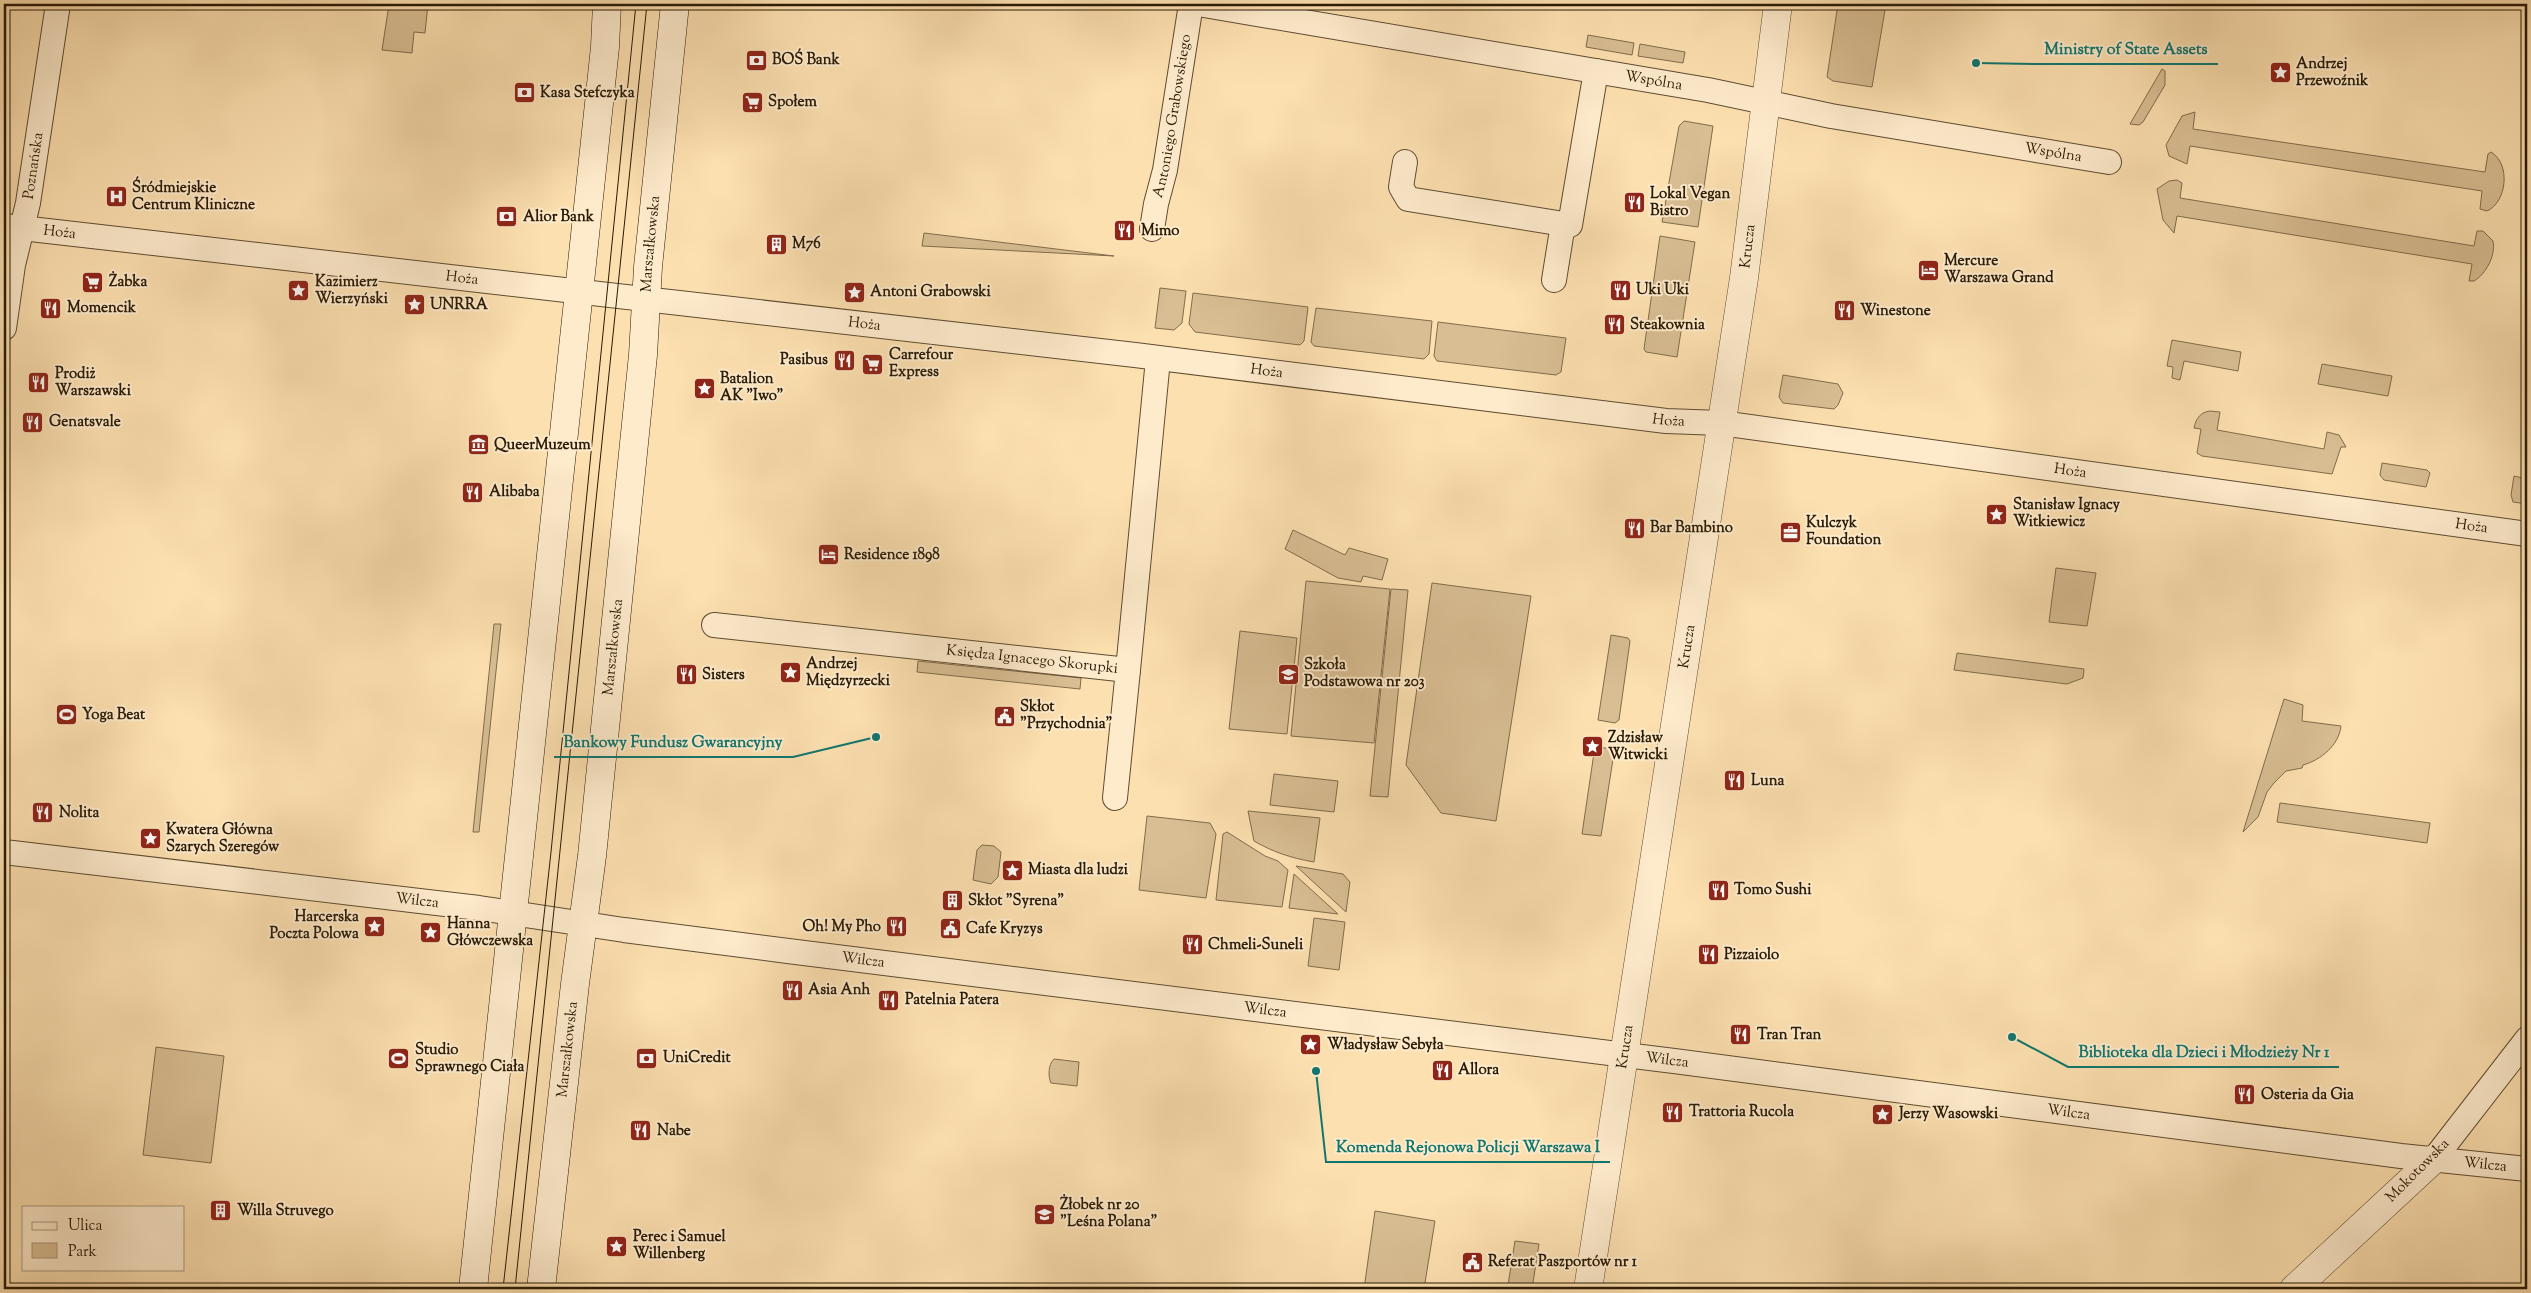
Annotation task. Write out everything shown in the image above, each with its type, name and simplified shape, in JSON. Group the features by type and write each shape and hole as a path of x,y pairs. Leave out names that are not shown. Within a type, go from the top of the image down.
{"main road":[{"path":"474,1289 605,47 607,4"},
{"name":"Marszałkowska","path":"541,1289 592,856 642,368 646,300 675,4"},
{"name":"Krucza","path":"1588,1289 1744,278 1778,4"},
{"name":"Mokotowska","path":"2294,1289 2434,1159"}],"street":[{"name":"Poznańska","path":"4,328 13,266 13,226 28,203 58,4"},
{"name":"Antoniego Grabowskiego","path":"1152,229 1165,170 1192,4"},
{"name":"Wspólna","path":"1198,4 1596,71 1831,116 2109,162"},
{"path":"1405,162 1401,187 1408,199 1570,225 1596,71"},
{"path":"1554,280 1563,224"},
{"name":"Hoża","path":"13,226 1158,359 1658,420 1721,423 2527,534"},
{"name":"Księdza Ignacego Skorupki","path":"714,625 1128,670 1158,359"},
{"path":"1115,798 1128,670"},
{"name":"Wilcza","path":"4,852 514,914 2434,1159 2527,1169"},
{"name":"Mokotowska","path":"2434,1159 2527,1039"}],"green space":[{"path":"397,4 428,4 425,33 414,32 412,53 382,50 388,11"},
{"path":"1838,4 1886,4 1872,87 1833,81 1827,77"},
{"path":"1588,35 1634,43 1632,55 1586,47"},
{"path":"1640,44 1685,52 1683,63 1638,56"},
{"path":"2162,69 2165,71 2165,85 2143,122 2139,125 2130,124"},
{"path":"2195,112 2193,129 2485,172 2488,154 2491,152 2502,165 2504,183 2502,192 2499,200 2487,211 2480,209 2482,191 2190,146 2187,164 2169,156 2166,145 2182,116"},
{"path":"1684,121 1713,126 1698,227 1662,222 1679,126"},
{"path":"2177,180 2182,183 2180,198 2474,246 2477,231 2483,231 2493,241 2493,252 2489,264 2482,274 2474,281 2469,281 2472,264 2177,216 2174,233 2163,220 2157,189 2169,181"},
{"path":"924,233 1114,256 922,246"},
{"path":"1660,236 1695,242 1677,357 1646,352 1644,349"},
{"path":"1160,288 1186,291 1182,323 1174,330 1155,328"},
{"path":"1193,293 1308,307 1304,341 1300,345 1195,332 1189,324"},
{"path":"1316,308 1432,321 1429,354 1424,359 1314,346 1311,342"},
{"path":"1438,322 1566,338 1561,372 1556,375 1437,361 1434,356"},
{"path":"2172,340 2241,352 2238,371 2184,361 2180,380 2172,378 2173,367 2167,366"},
{"path":"2322,364 2392,376 2388,396 2318,384"},
{"path":"1783,375 1838,384 1843,393 1838,405 1834,409 1783,403 1779,397"},
{"path":"2210,411 2220,412 2217,430 2324,449 2327,432 2339,435 2346,447 2341,447 2332,474 2202,456 2197,453 2201,429 2194,428 2199,416"},
{"path":"2382,463 2427,470 2430,473 2426,487 2384,480 2380,475"},
{"path":"2514,476 2527,479 2527,504 2513,502 2511,495"},
{"path":"1293,530 1345,555 1349,548 1388,559 1382,580 1363,576 1361,582 1338,578 1285,549"},
{"path":"2056,568 2096,573 2087,626 2049,622"},
{"path":"1306,581 1390,589 1374,743 1291,736"},
{"path":"1432,583 1531,596 1496,821 1441,813 1406,765"},
{"path":"1391,589 1408,590 1388,797 1370,796"},
{"path":"494,624 501,624 479,832 473,832"},
{"path":"1240,631 1297,638 1287,734 1229,729"},
{"path":"1611,635 1628,638 1630,641 1619,720 1615,723 1598,720"},
{"path":"1957,653 2084,669 2083,678 2067,684 1954,670"},
{"path":"918,661 1081,678 1080,689 917,672"},
{"path":"2284,699 2303,705 2302,721 2341,726 2340,733 2328,751 2310,763 2303,765 2302,768 2286,771 2274,783 2267,792 2258,817 2243,832"},
{"path":"1595,746 1610,749 1614,753 1601,836 1582,834"},
{"path":"1274,774 1338,781 1334,812 1270,805"},
{"path":"2280,803 2430,823 2427,843 2277,822"},
{"path":"1248,811 1320,818 1314,862 1282,854 1254,841"},
{"path":"1147,816 1210,823 1216,834 1206,898 1139,890"},
{"path":"1227,832 1265,856 1278,861 1288,870 1282,907 1216,900 1223,834"},
{"path":"982,845 994,846 1001,852 998,877 991,884 973,880 977,850"},
{"path":"1296,866 1343,874 1350,882 1346,912"},
{"path":"1294,874 1338,914 1289,908"},
{"path":"1314,918 1345,922 1339,970 1308,966"},
{"path":"156,1047 224,1056 211,1163 143,1155"},
{"path":"1054,1059 1079,1062 1077,1086 1051,1083 1049,1071"},
{"path":"1375,1211 1435,1221 1424,1289 1364,1289"},
{"path":"1515,1241 1539,1244 1532,1289 1508,1285"}],"tram line":[{"path":"503,1289 551,852 636,4"},
{"path":"515,1289 647,4"}],"place":[{"name":"BOŚ Bank","path":"756,60"},
{"name":"Ministry of State Assets","path":"1976,63"},
{"name":"Andrzej Przewoźnik","path":"2280,73"},
{"name":"Kasa Stefczyka","path":"524,93"},
{"name":"Społem","path":"752,102"},
{"name":"Śródmiejskie Centrum Kliniczne","path":"116,197"},
{"name":"Lokal Vegan Bistro","path":"1634,203"},
{"name":"Alior Bank","path":"507,217"},
{"name":"Mimo","path":"1125,231"},
{"name":"M76","path":"776,244"},
{"name":"Mercure Warszawa Grand","path":"1928,270"},
{"name":"Żabka","path":"93,282"},
{"name":"Uki Uki","path":"1620,290"},
{"name":"Kazimierz Wierzyński","path":"299,291"},
{"name":"Antoni Grabowski","path":"854,292"},
{"name":"UNRRA","path":"414,305"},
{"name":"Momencik","path":"51,308"},
{"name":"Winestone","path":"1844,311"},
{"name":"Steakownia","path":"1614,325"},
{"name":"Pasibus","path":"844,360"},
{"name":"Carrefour Express","path":"873,364"},
{"name":"Prodiż Warszawski","path":"39,383"},
{"name":"Batalion AK \"Iwo\"","path":"704,388"},
{"name":"Genatsvale","path":"33,422"},
{"name":"QueerMuzeum","path":"478,445"},
{"name":"Alibaba","path":"473,492"},
{"name":"Stanisław Ignacy Witkiewicz","path":"1997,514"},
{"name":"Bar Bambino","path":"1634,528"},
{"name":"Kulczyk Foundation","path":"1790,532"},
{"name":"Residence 1898","path":"828,555"},
{"name":"Andrzej Międzyrzecki","path":"790,673"},
{"name":"Szkoła Podstawowa nr 203","path":"1288,674"},
{"name":"Sisters","path":"686,675"},
{"name":"Yoga Beat","path":"66,715"},
{"name":"Skłot \"Przychodnia\"","path":"1004,716"},
{"name":"Bankowy Fundusz Gwarancyjny","path":"876,737"},
{"name":"Zdzisław Witwicki","path":"1592,747"},
{"name":"Luna","path":"1735,781"},
{"name":"Nolita","path":"43,813"},
{"name":"Kwatera Główna Szarych Szeregów","path":"150,839"},
{"name":"Miasta dla ludzi","path":"1012,870"},
{"name":"Tomo Sushi","path":"1718,890"},
{"name":"Skłot \"Syrena\"","path":"952,901"},
{"name":"Harcerska Poczta Polowa","path":"375,926"},
{"name":"Oh! My Pho","path":"897,927"},
{"name":"Cafe Kryzys","path":"950,929"},
{"name":"Hanna Główczewska","path":"431,933"},
{"name":"Chmeli-Suneli","path":"1192,945"},
{"name":"Pizzaiolo","path":"1708,955"},
{"name":"Asia Anh","path":"792,990"},
{"name":"Patelnia Patera","path":"889,1000"},
{"name":"Tran Tran","path":"1741,1035"},
{"name":"Biblioteka dla Dzieci i Młodzieży Nr 1","path":"2012,1037"},
{"name":"Władysław Sebyła","path":"1311,1045"},
{"name":"UniCredit","path":"647,1058"},
{"name":"Studio Sprawnego Ciała","path":"399,1059"},
{"name":"Allora","path":"1442,1070"},
{"name":"Komenda Rejonowa Policji Warszawa I","path":"1316,1071"},
{"name":"Osteria da Gia","path":"2245,1095"},
{"name":"Trattoria Rucola","path":"1673,1112"},
{"name":"Jerzy Wasowski","path":"1883,1114"},
{"name":"Nabe","path":"641,1131"},
{"name":"Willa Struvego","path":"221,1211"},
{"name":"Żłobek nr 20 \"Leśna Polana\"","path":"1044,1214"},
{"name":"Perec i Samuel Willenberg","path":"617,1246"},
{"name":"Referat Paszportów nr 1","path":"1472,1262"}]}
